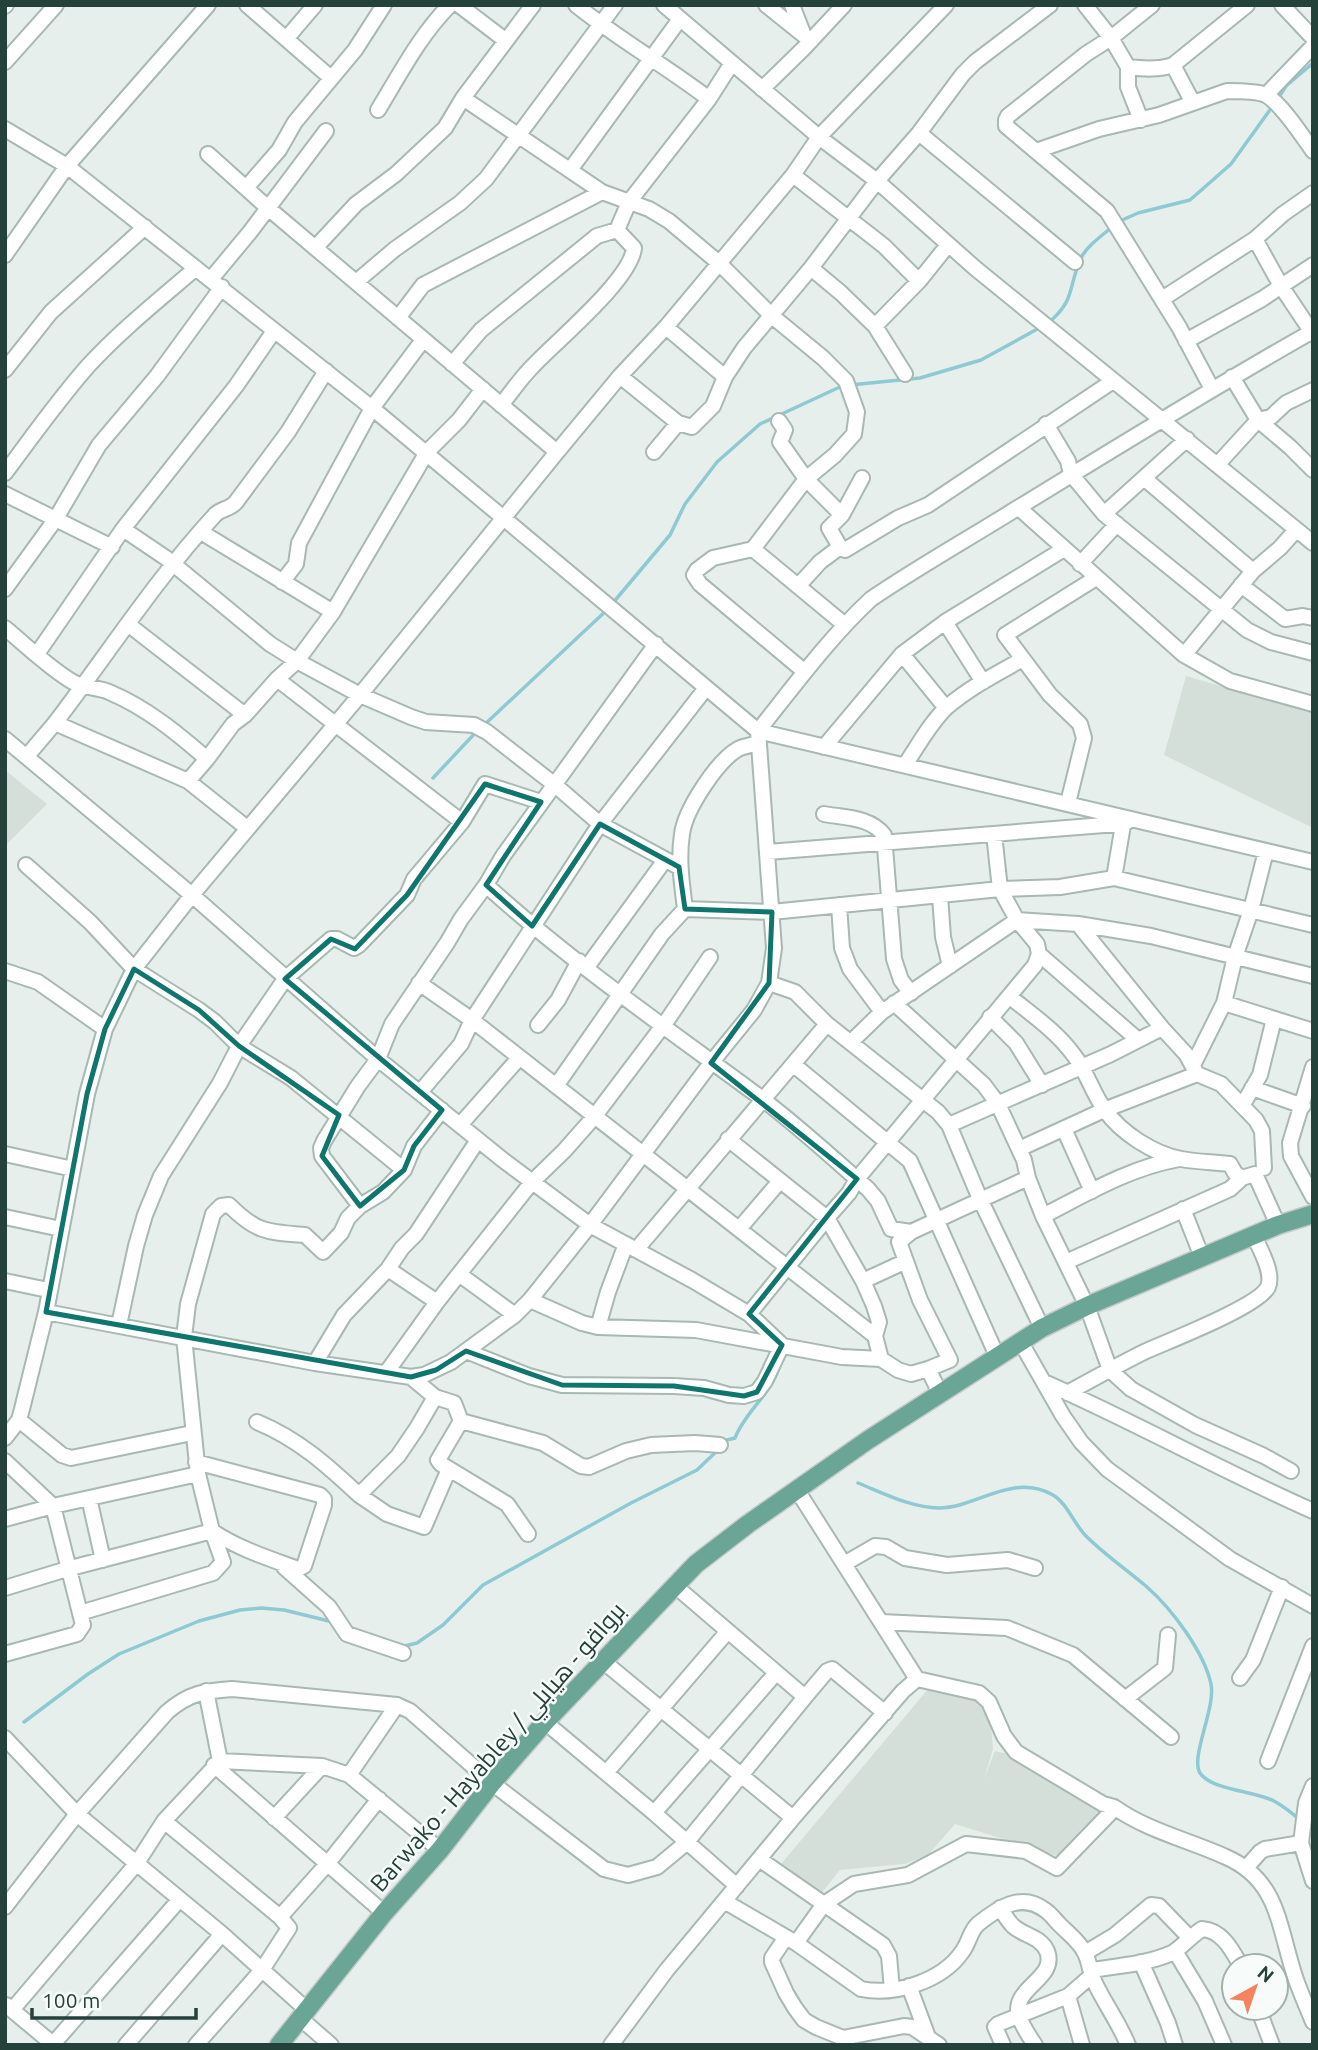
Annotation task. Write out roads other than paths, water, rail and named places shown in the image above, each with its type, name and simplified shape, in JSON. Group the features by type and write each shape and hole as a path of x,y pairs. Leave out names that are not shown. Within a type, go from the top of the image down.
{"main road":[{"name":"Barwako - Hayabley / برواقو - هيابلي","path":"279,2045 492,1783 545,1722 695,1564 868,1440 1042,1328 1202,1257 1313,1214"}],"street":[{"path":"5,62 56,5"},
{"path":"190,5 194,21"},
{"path":"5,255 68,166 208,5"},
{"path":"247,5 331,78"},
{"path":"286,39 315,5"},
{"path":"246,188 279,150 295,122 363,39 384,5"},
{"path":"378,110 424,36 450,5"},
{"path":"459,5 505,40"},
{"path":"315,248 356,204 396,174 445,128 463,98 533,5"},
{"path":"576,5 709,99"},
{"path":"356,282 486,179 615,5"},
{"path":"664,5 1113,381 1306,534 1280,548 1253,571 1184,655"},
{"path":"766,5 807,38"},
{"path":"792,5 807,38"},
{"path":"762,89 807,38 844,5"},
{"path":"5,1438 19,1420 46,1312 48,1290 87,1094 105,1029 134,969 191,895 360,695 620,376 666,327 793,175 819,137 945,5"},
{"path":"620,376 678,423 692,427 713,406 725,377 744,348 811,268 877,181 919,133 951,89 975,62 1050,5"},
{"path":"1086,5 1111,38 1128,67 1128,87 1141,120"},
{"path":"1153,5 1086,54 1006,120 1006,126 1107,211 1162,299 1212,389"},
{"path":"1128,67 1163,69 1173,65 1247,5"},
{"path":"1282,5 1313,38"},
{"path":"570,170 681,19"},
{"path":"1266,95 1313,46"},
{"path":"617,230 629,202 709,99 732,63"},
{"path":"1173,65 1193,103"},
{"path":"1036,151 1099,129 1141,120 1227,91 1266,95 1286,115 1313,151"},
{"path":"463,98 602,192 649,209 669,221 719,263 772,316 846,381 857,412 854,434 806,480 753,548 713,558 694,575 696,580 805,672"},
{"path":"5,129 68,166 427,452 706,688 758,737 824,747 905,765 1068,803 1127,822 1313,862"},
{"path":"5,589 55,520 99,445 157,376 216,283 326,131"},
{"path":"919,133 1075,262"},
{"path":"208,154 268,208 557,452"},
{"path":"793,175 884,246 919,281"},
{"path":"398,318 423,285 602,192"},
{"path":"1162,299 1255,239 1283,214 1313,193"},
{"path":"5,370 51,312 145,227"},
{"path":"452,364 481,330 597,236 617,230"},
{"path":"501,405 531,368 598,303 623,274 635,248 617,230"},
{"path":"685,909 680,867 682,831 701,792 725,759 758,737 805,672 845,625 880,593 1071,474 1312,332 1281,286 1255,239"},
{"path":"875,326 919,281 948,245"},
{"path":"1186,341 1224,321 1313,265"},
{"path":"5,473 90,364 196,268"},
{"path":"811,268 875,326 905,374"},
{"path":"666,327 725,377"},
{"path":"37,654 123,529 206,426 274,331"},
{"path":"282,582 296,564 299,543 372,408 423,340"},
{"path":"27,756 215,514 233,506 288,432 326,371"},
{"path":"1232,377 1258,420 1313,470"},
{"path":"862,478 842,515 829,528 840,547 845,550 898,518 928,505 1113,381"},
{"path":"188,781 233,724 297,661 333,612 427,452 459,420 484,389"},
{"path":"1217,465 1258,420 1272,417 1286,403 1313,390"},
{"path":"779,421 785,430 780,442 806,480 842,515"},
{"path":"654,452 678,423"},
{"path":"1046,424 1068,461 1071,474 1104,514 1220,609 1258,636 1313,653"},
{"path":"1104,514 1187,439"},
{"path":"1145,479 1253,571"},
{"path":"5,494 112,547"},
{"path":"1018,508 1184,655 1230,681 1313,704"},
{"path":"1080,564 1117,524"},
{"path":"123,529 174,565 270,644 297,661 360,695 426,722 474,726 486,732 600,824 680,867"},
{"path":"201,532 333,612"},
{"path":"799,585 820,562 840,547"},
{"path":"753,548 845,625"},
{"path":"824,747 902,654 945,622 1064,549"},
{"path":"1068,803 1084,738 1080,723 1050,695 1021,660 1005,635 1096,578"},
{"path":"1241,585 1285,619 1313,618"},
{"path":"1288,646 1297,617"},
{"path":"945,622 983,682"},
{"path":"129,625 245,715"},
{"path":"5,628 75,684 109,692 140,706 207,759"},
{"path":"360,1206 322,1156 321,1148 339,1115 378,1059 392,1024 461,919 541,802 656,645"},
{"path":"902,654 946,708"},
{"path":"905,765 946,708 1021,660"},
{"path":"277,679 462,822"},
{"path":"421,1091 461,1044 472,1020 600,824 706,688"},
{"path":"55,723 188,781 247,828"},
{"path":"46,1312 315,1363 411,1377 436,1370 515,1315 590,1225 710,1063 754,1010 769,983 774,948 758,737"},
{"path":"5,739 191,895 378,1059 421,1091 478,1140 590,1225 749,1314 782,1345"},
{"path":"119,1325 136,1246 161,1176 220,1083 239,1046 285,979 331,939 354,947 359,945 407,895 414,879 462,822 485,784 541,802"},
{"path":"824,814 874,824 884,835 896,969 911,993"},
{"path":"768,852 1127,822"},
{"path":"1114,878 1127,822"},
{"path":"749,1314 849,1193 857,1179 922,1098 1035,965 1039,954 1037,944 1017,920 1000,889 994,835"},
{"path":"1019,1149 1195,1069 1224,1003 1266,851"},
{"path":"538,1025 665,860"},
{"path":"26,864 90,922 134,969 200,1010 239,1046 291,1077 404,1170"},
{"path":"556,1086 662,934 685,909 772,912 1000,889 1060,887 1114,878 1313,925"},
{"path":"486,885 532,926 710,1063 763,1100 857,1179 878,1201 891,1229 911,1232"},
{"path":"940,896 943,937 950,965"},
{"path":"839,905 842,948 850,969 888,1008 955,1058 984,1085 998,1104 1019,1149 1043,1216 1087,1306 1110,1370 1131,1389 1195,1425 1291,1471"},
{"path":"852,1041 888,1008 1017,920 1078,924 1152,936 1313,976"},
{"path":"1078,924 1195,1069 1221,1084 1256,1120 1262,1131 1265,1168"},
{"path":"1039,954 1137,1039"},
{"path":"386,1373 437,1302 532,1182 594,1117 710,957"},
{"path":"5,971 38,982 105,1029"},
{"path":"419,983 472,1020 875,1336"},
{"path":"769,983 795,992 827,1024 922,1098 949,1125 980,1199 1042,1328"},
{"path":"1009,996 1060,1038 1083,1066 1104,1110 1130,1135 1179,1159"},
{"path":"1224,1003 1313,1031"},
{"path":"990,1017 1016,1043 1042,1084"},
{"path":"1242,1106 1260,1075 1273,1019"},
{"path":"598,1326 608,1292 631,1247 687,1187 827,1024"},
{"path":"949,1125 1162,1028"},
{"path":"460,1125 519,1058"},
{"path":"794,1065 910,1161 997,1356"},
{"path":"1313,1067 1290,1143 1292,1156 1313,1197"},
{"path":"1252,1088 1303,1106"},
{"path":"80,1613 213,1573 223,1562 212,1531 197,1468 184,1337 188,1304 212,1214 229,1205 244,1220 269,1233 305,1235 323,1252 341,1233 348,1218 360,1206 383,1192 404,1170 414,1146 442,1110"},
{"path":"1064,1129 1092,1191"},
{"path":"728,1139 827,1218 863,1281 879,1322 875,1336 881,1359"},
{"path":"315,1363 344,1315 388,1269 442,1197 478,1140"},
{"path":"5,1154 73,1169"},
{"path":"1043,1216 1148,1165 1179,1159 1230,1164 1242,1178"},
{"path":"1066,1262 1230,1189 1242,1178 1255,1174 1279,1225"},
{"path":"530,1300 582,1323 696,1330 842,1356 881,1359 898,1370 911,1374 950,1360 904,1262 899,1242 911,1232 1028,1178"},
{"path":"739,1229 780,1181"},
{"path":"1183,1209 1202,1257"},
{"path":"5,1217 61,1229"},
{"path":"1067,1393 1214,1321 1263,1293 1270,1277 1254,1236"},
{"path":"863,1281 904,1262"},
{"path":"388,1269 437,1302"},
{"path":"459,1274 515,1315"},
{"path":"5,1281 48,1290"},
{"path":"1020,1341 1081,1442 1107,1469 1230,1559 1313,1606"},
{"path":"466,1351 529,1376 562,1385 674,1386 704,1388 744,1396 757,1392 782,1345"},
{"path":"928,1369 940,1393"},
{"path":"411,1377 435,1396 454,1403 461,1420 471,1425 480,1424 543,1443 581,1466 589,1467 626,1451 650,1445 720,1444"},
{"path":"1044,1382 1313,1511"},
{"path":"359,1495 398,1456 435,1396"},
{"path":"19,1420 62,1455 71,1458 192,1433"},
{"path":"461,1420 439,1460 449,1469 507,1504 528,1534"},
{"path":"257,1422 278,1430 317,1456 359,1495 387,1514 424,1527 449,1469"},
{"path":"5,1461 53,1506 83,1625 77,1634 5,1654"},
{"path":"5,1519 197,1468 320,1495 324,1499 304,1566 298,1569 230,1543 212,1531 5,1588"},
{"path":"797,1490 917,1679 979,1693 989,1702 1004,1736 1016,1752 1094,1800 1172,1837 1227,1857 1246,1868 1265,1887 1274,1902 1293,1971 1313,2022"},
{"path":"89,1498 103,1560"},
{"path":"844,1564 875,1546 886,1547 905,1558 947,1565 1008,1560 1035,1568"},
{"path":"277,1562 329,1607 347,1634 403,1653"},
{"path":"674,1585 805,1697"},
{"path":"1240,1678 1253,1660 1282,1587"},
{"path":"881,1622 1007,1628 1073,1655 1171,1737"},
{"path":"606,1773 728,1631"},
{"path":"1125,1699 1165,1668 1168,1635"},
{"path":"1268,1761 1313,1646"},
{"path":"604,1662 793,1818"},
{"path":"5,1907 77,1814 167,1712 183,1698 206,1691 232,1689 397,1706 410,1711 492,1783 604,1870 628,1875 657,1867 686,1843 827,1671 832,1670 885,1713"},
{"path":"654,1813 776,1673"},
{"path":"611,2045 666,1970 793,1818 917,1679"},
{"path":"206,1691 217,1763 274,1818 384,1913"},
{"path":"349,1775 397,1706"},
{"path":"545,1722 737,1886"},
{"path":"5,1738 77,1814 262,1970 331,2045"},
{"path":"180,1899 54,2045 8,2007 137,1863 164,1821 217,1763 322,1766 349,1775 440,1850"},
{"path":"274,1818 322,1766"},
{"path":"1313,1786 1306,1803 1301,1843 1313,1881"},
{"path":"280,1917 379,1799"},
{"path":"933,2041 912,2027 904,2026 844,2041 804,2020 786,1993 772,1958 824,1904 854,1884 908,1875 966,1844 1026,1851 1057,1868 1115,1808"},
{"path":"164,1821 280,1917 289,1928 262,1970 195,2045"},
{"path":"1246,1868 1265,1849 1301,1843"},
{"path":"759,1859 875,1938 888,1950 892,1990"},
{"path":"724,1901 791,1940 861,1989 874,1991 909,1986 933,1976 952,1964 962,1952 973,1929 1000,1908 1010,1903 1025,1902 1036,1905 1047,1911 1085,1953 1091,1973 1128,2045"},
{"path":"1085,1953 1115,1935 1151,1905 1159,1906 1189,1937"},
{"path":"1000,1908 1012,1925 1041,1943 1048,1956 1046,1971 1030,1985 1021,1998 1019,2017 1035,2045"},
{"path":"1003,2045 995,2027 1069,1996 1091,1973 1175,1951 1189,1937 1202,1930 1216,1933 1233,1952"},
{"path":"126,2045 222,1934"},
{"path":"1175,1951 1205,2001 1224,2045"},
{"path":"1141,1962 1175,2045"},
{"path":"909,1986 933,2041"},
{"path":"1069,1996 1082,2045"},
{"path":"1263,2022 1272,2045"}],"waterway":[{"path":"1277,100 1286,86 1313,63"},
{"path":"1120,221 1138,213 1190,200 1231,164 1272,107"},
{"path":"1048,323 1067,301 1082,256 1111,228"},
{"path":"850,385 920,378 981,360 1041,327"},
{"path":"612,604 670,535 685,504 717,462 760,424 842,386"},
{"path":"483,726 608,609"},
{"path":"433,778 477,731"},
{"path":"723,1441 735,1438 770,1387 779,1368"},
{"path":"400,1645 417,1643 443,1625 483,1585 631,1503 697,1470 720,1448"},
{"path":"858,1483 918,1506 939,1508 1023,1487 1053,1495 1086,1536 1167,1607 1202,1658 1212,1694 1198,1756 1200,1773 1223,1787 1274,1801 1300,1820"},
{"path":"24,1722 119,1654 199,1621 240,1610 261,1608 284,1610 333,1622"}]}
